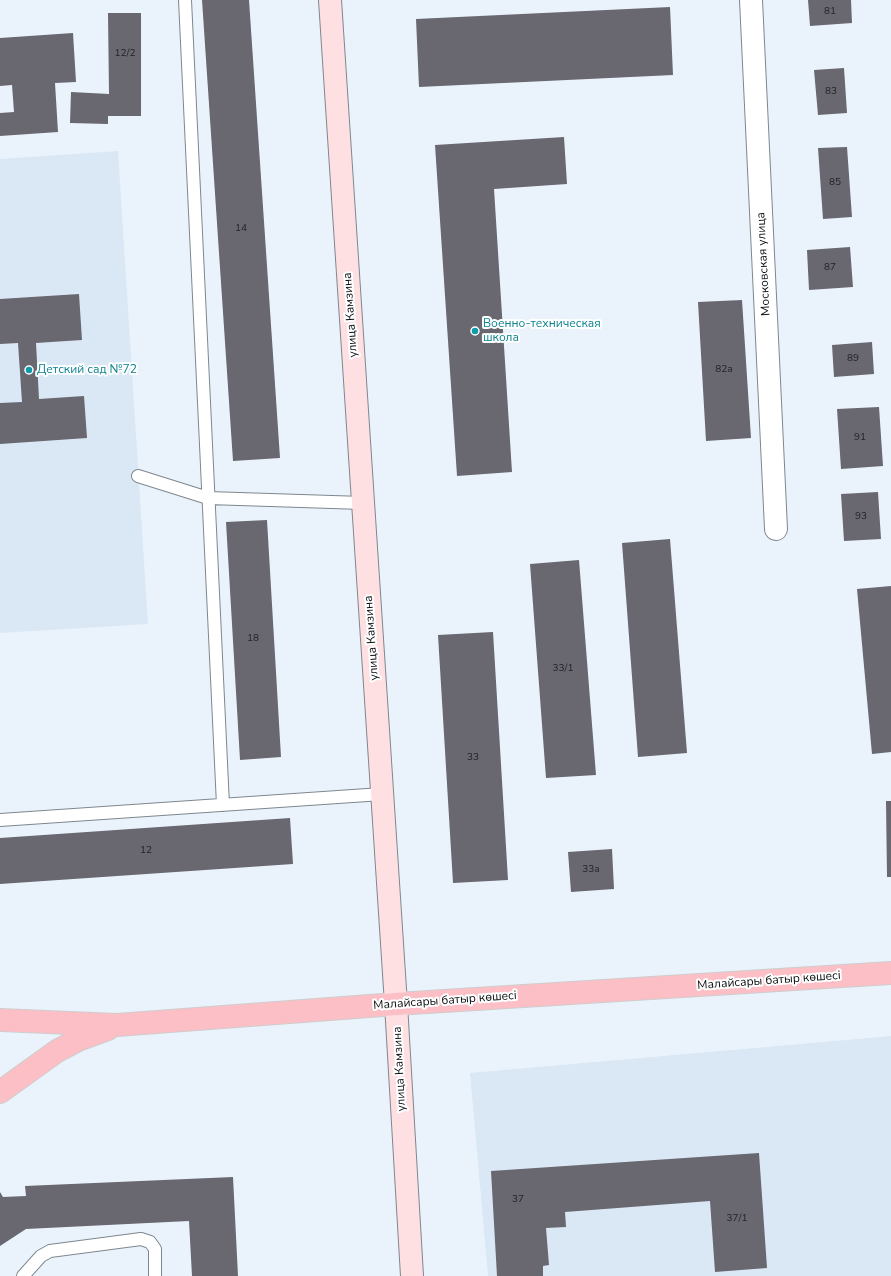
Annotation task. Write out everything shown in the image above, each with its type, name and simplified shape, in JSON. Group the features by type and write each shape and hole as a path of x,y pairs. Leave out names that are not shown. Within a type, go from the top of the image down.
{"main road":[{"name":"улица Камзина","path":"330,0 396,1004 412,1276"},
{"name":"Малайсары батыр көшесі","path":"0,1020 117,1025 396,1004 891,973"},
{"path":"0,1092 57,1051 78,1040 117,1025"}],"street":[{"name":"Московская улица","path":"752,0 776,529"}],"lane":[{"path":"185,0 223,805"},
{"path":"138,476 208,498 363,503"},
{"path":"0,820 382,794"},
{"path":"23,1276 41,1256 50,1251 141,1239 150,1242 155,1250 155,1276"}],"shaded area":[{"path":"118,151 148,624 0,633 0,159"},
{"path":"891,1036 891,1276 488,1276 470,1073"}],"building":[{"path":"202,0 249,0 280,458 233,461"},
{"path":"808,0 851,0 852,23 810,26"},
{"path":"670,7 673,75 419,87 416,19"},
{"path":"108,13 141,13 141,116 108,116 108,124 70,123 71,92 109,94"},
{"path":"73,33 76,82 55,83 58,132 0,136 0,113 14,112 12,85 0,86 0,38"},
{"path":"844,68 847,113 818,115 814,70"},
{"name":"Военно-техническая школа","path":"564,137 567,184 494,189 512,472 457,476 435,145"},
{"path":"847,147 852,217 823,219 818,148"},
{"path":"850,247 853,287 809,290 807,250"},
{"name":"Детский сад №72","path":"79,294 82,340 36,343 39,399 84,396 87,438 0,444 0,403 22,402 18,343 0,344 0,299"},
{"path":"742,300 751,438 706,441 698,302"},
{"path":"872,342 874,374 834,377 832,345"},
{"path":"879,407 883,466 841,469 837,409"},
{"path":"878,492 881,539 844,541 841,494"},
{"path":"267,520 281,757 240,760 226,522"},
{"path":"670,539 687,753 638,757 622,543"},
{"path":"579,560 596,775 546,778 530,564"},
{"path":"891,586 891,752 872,754 857,589"},
{"path":"493,632 508,880 453,883 438,635"},
{"path":"886,801 891,801 891,877 887,877"},
{"path":"290,818 293,864 0,884 0,838"},
{"path":"612,849 614,889 571,892 568,852"},
{"path":"759,1153 767,1268 715,1272 710,1201 565,1212 566,1227 546,1228 549,1265 543,1266 543,1276 497,1276 491,1171"},
{"path":"233,1177 238,1276 192,1276 189,1221 26,1229 0,1246 0,1192 3,1197 26,1196 25,1186"}],"place":[{"name":"Военно-техническая школа","path":"475,331"},
{"name":"Детский сад №72","path":"29,370"}]}
